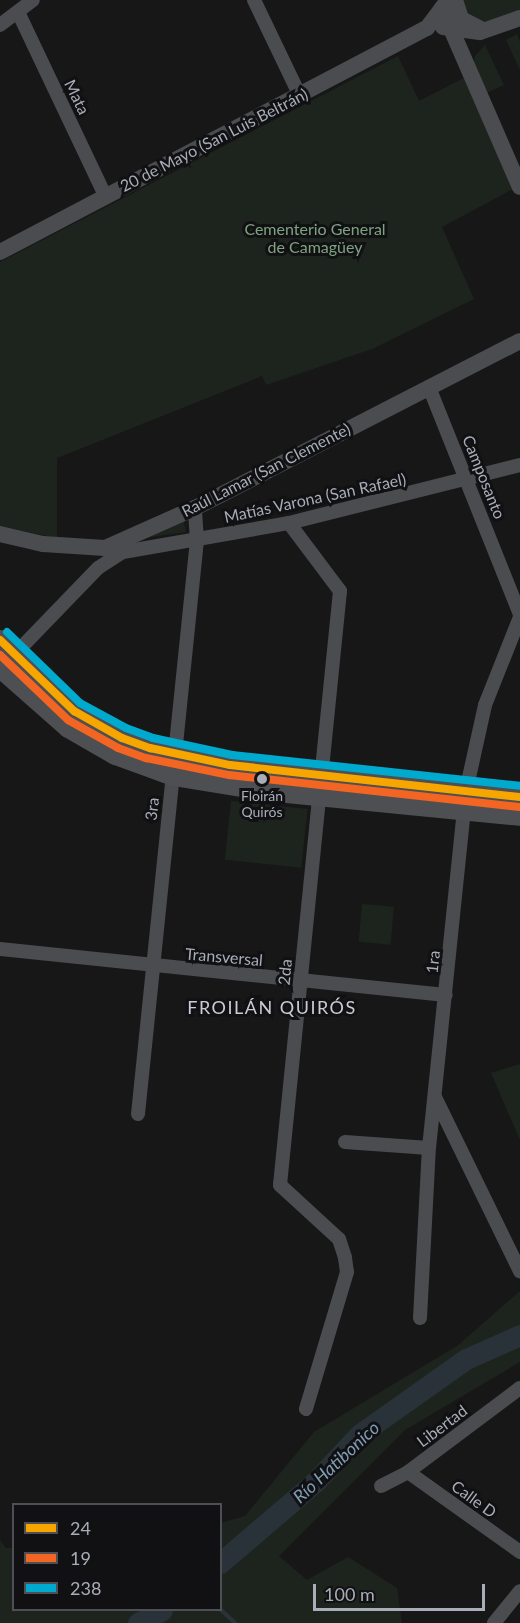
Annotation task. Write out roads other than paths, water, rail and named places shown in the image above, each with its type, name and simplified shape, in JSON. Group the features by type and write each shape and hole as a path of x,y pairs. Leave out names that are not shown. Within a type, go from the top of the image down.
{"main road":[{"path":"4,654 68,727 115,754 174,765 321,786 465,800 520,797"},
{"path":"465,800 520,814"}],"street":[{"path":"0,25 33,0"},
{"path":"254,0 300,96"},
{"path":"446,2 471,27 494,29"},
{"path":"446,2 453,31 520,187"},
{"name":"20 de Mayo (San Luis Beltrán)","path":"0,252 427,28 446,2"},
{"name":"Mata","path":"18,12 106,196"},
{"name":"20 de Mayo (San Luis Beltrán)","path":"427,28 453,31 494,29 520,18"},
{"name":"Raúl Lamar (San Clemente)","path":"0,534 93,549 122,546 520,341"},
{"name":"Camposanto","path":"429,387 469,481 520,615"},
{"name":"Matías Varona (San Rafael)","path":"4,654 122,546 197,540 289,523 469,481 520,465"},
{"name":"3ra","path":"138,1114 197,540 195,508"},
{"name":"2da","path":"289,523 340,591 280,1185 339,1239 346,1272 306,1409"},
{"path":"93,549 98,568"},
{"name":"1ra","path":"420,1318 429,1148 465,800 485,705 520,615"},
{"name":"Transversal","path":"0,949 152,967 446,995"},
{"path":"435,1097 520,1271"},
{"path":"345,1142 429,1148"},
{"name":"Libertad","path":"381,1486 408,1472 520,1388"},
{"name":"Calle D","path":"408,1472 520,1552"},
{"path":"494,1623 520,1591"}],"waterway":[{"name":"Río Hatibonico","path":"222,1561 316,1481 360,1434 466,1359 520,1335"},
{"name":"Río Hatibonico","path":"138,1623 160,1611"},
{"path":"222,1611 235,1623"}],"place":[{"name":"Floirán Quirós","path":"262,779"}],"district":[{"name":"FROILÁN QUIRÓS","path":"272,1007"}],"park label":[{"name":"Cementerio General de Camagüey","path":"315,238"}]}
